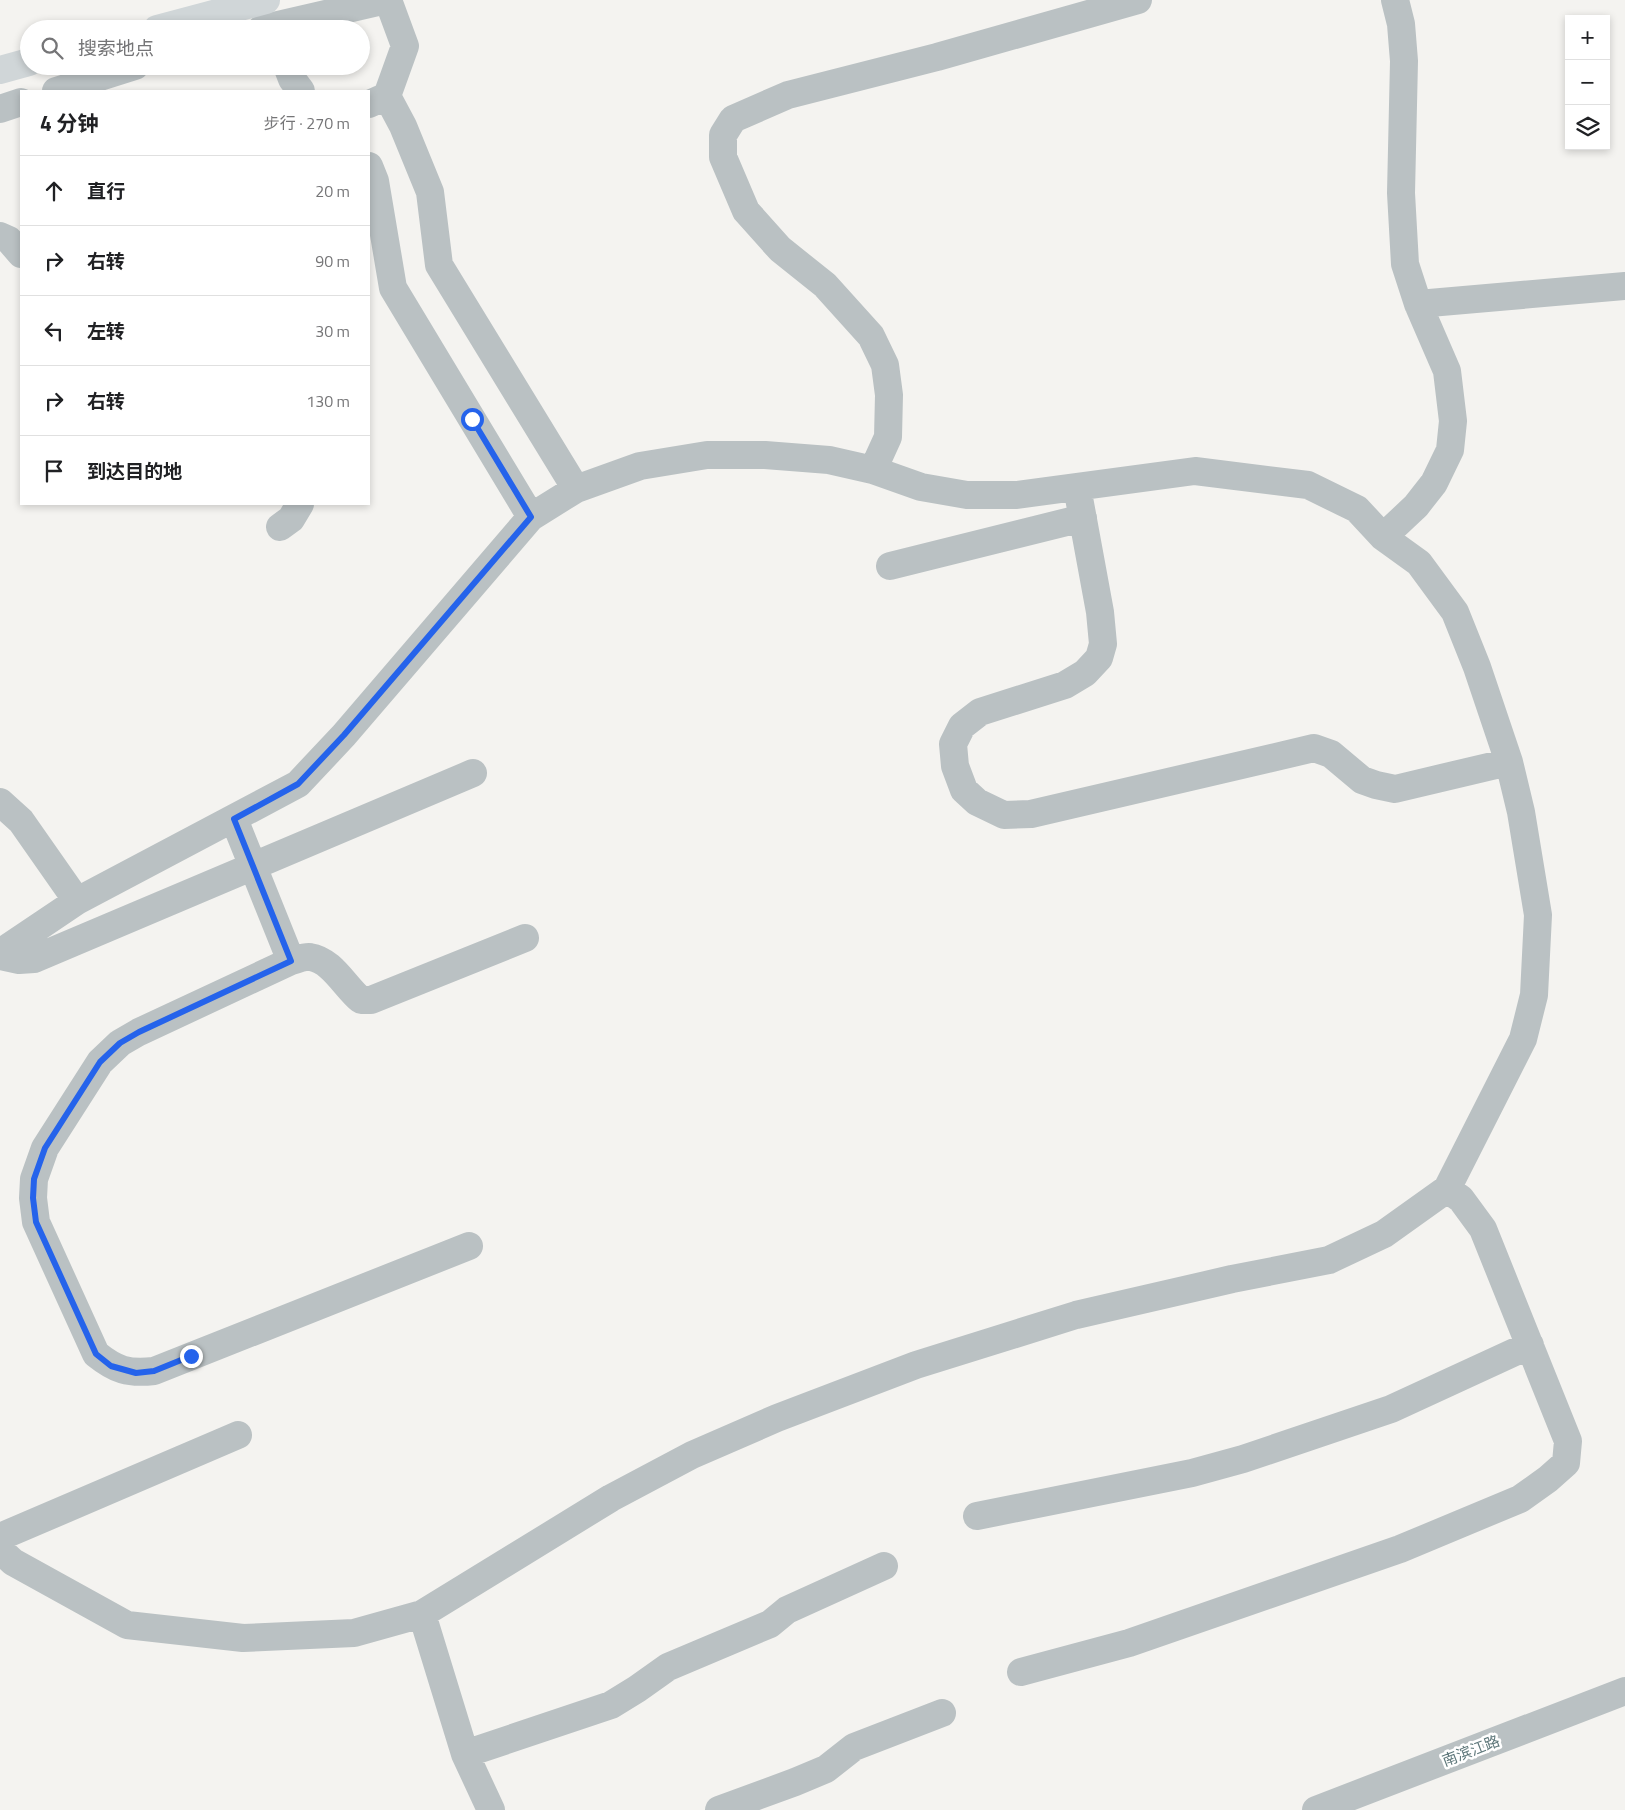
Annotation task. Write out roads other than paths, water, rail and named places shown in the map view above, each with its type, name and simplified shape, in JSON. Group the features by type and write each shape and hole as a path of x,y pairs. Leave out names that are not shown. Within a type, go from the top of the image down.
{"main road":[{"path":"240,20 267,17"},
{"path":"0,70 20,64"}],"street":[{"path":"267,17 387,0 404,46 397,72 378,100 403,126 430,192 439,265 576,489"},
{"path":"874,470 888,437 889,394 885,365 871,336 825,285 780,249 746,210 722,158 723,135 733,119 788,95 937,57 1138,0"},
{"path":"1384,537 1416,506 1434,484 1450,450 1453,421 1448,371 1418,304 1405,264 1401,193 1404,62 1401,24 1395,0"},
{"path":"59,90 107,75"},
{"path":"290,75 300,90"},
{"path":"0,109 20,102"},
{"path":"370,168 375,180 393,288 531,517"},
{"path":"0,236 9,240 20,253"},
{"path":"1418,304 1625,286"},
{"path":"0,954 78,901 298,784 344,735 531,517 576,489 640,466 707,455 765,455 829,460 874,470 921,487 967,495 1017,495 1195,471 1308,485 1357,509 1384,537 1420,563 1454,612 1477,668 1509,762 1521,812 1538,915 1534,995 1523,1038 1447,1189 1384,1234 1329,1260 1232,1279 1076,1315 916,1365 777,1418 692,1455 611,1498 422,1614 354,1633 243,1638 127,1625 12,1562 0,1550"},
{"path":"1077,487 1100,612 1103,644 1099,658 1085,673 1065,685 980,712 962,726 953,744 955,766 964,790 977,802 1004,815 1031,814 1314,748 1330,754 1362,780 1376,786 1395,789 1509,762"},
{"path":"280,527 291,520 299,505"},
{"path":"890,566 1083,518"},
{"path":"0,954 19,960 34,959 252,865 473,773"},
{"path":"0,802 21,821 78,901"},
{"path":"234,819 291,961"},
{"path":"470,1246 154,1371 136,1373 111,1366 96,1354 36,1222 33,1198 34,1179 45,1148 100,1062 120,1043 139,1032 291,961 310,957 322,962 334,970 361,1000 371,1000 525,938"},
{"path":"1021,1672 1130,1643 1400,1549 1520,1499 1548,1479 1566,1463 1568,1441 1483,1229 1461,1199 1447,1189"},
{"path":"977,1516 1192,1473 1243,1459 1391,1409 1530,1345"},
{"path":"0,1538 238,1435"},
{"path":"465,1754 611,1704 638,1689 668,1667 770,1624 787,1610 884,1566"},
{"path":"422,1614 465,1754 491,1810"},
{"name":"南滨江路","path":"1316,1810 1625,1691"},
{"path":"719,1810 826,1769 854,1747 942,1713"}]}
